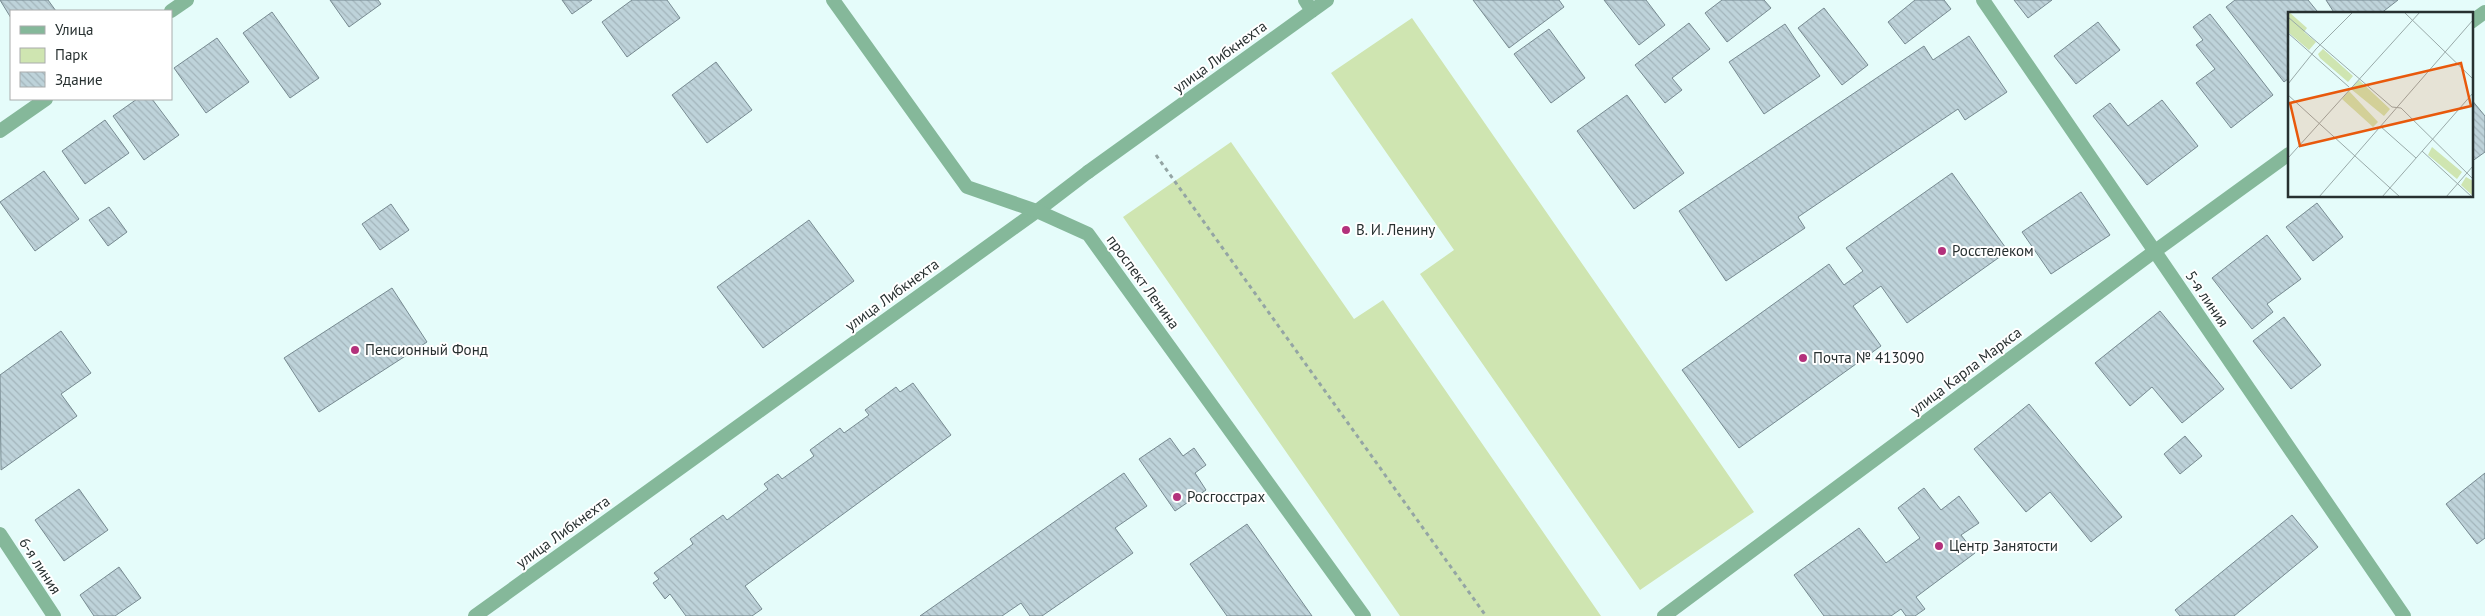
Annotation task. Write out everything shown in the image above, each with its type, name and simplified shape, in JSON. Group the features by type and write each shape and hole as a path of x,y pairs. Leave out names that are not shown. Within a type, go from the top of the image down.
{"street":[{"path":"171,10 186,0"},
{"name":"проспект Ленина","path":"833,0 967,187 1036,211 1088,234 1364,616"},
{"name":"улица Либкнехта","path":"475,616 1036,211 1309,5 1327,0"},
{"name":"5-я линия","path":"1983,0 2404,616"},
{"path":"2472,21 2485,12"},
{"path":"0,131 45,100"},
{"name":"улица Карла Маркса","path":"1664,616 2155,251 2288,155"},
{"name":"6-я линия","path":"0,534 54,616"}],"path":[{"path":"1141,133 1486,616"}],"green space":[{"path":"1412,18 1754,512 1640,590 1420,274 1454,250 1331,73"},
{"path":"1231,142 1354,319 1383,300 1601,616 1400,616 1123,217"}],"building":[{"path":"0,0 48,0 55,10 10,10 10,16"},
{"path":"330,0 378,0 381,4 349,27"},
{"path":"562,0 592,0 572,14"},
{"path":"632,0 667,0 680,18 627,57 602,22"},
{"path":"1473,0 1559,0 1564,7 1509,48"},
{"path":"1604,0 1646,0 1665,25 1639,45"},
{"path":"1722,0 1764,0 1771,8 1727,42 1705,13"},
{"path":"1915,0 1944,0 1951,9 1905,44 1888,22"},
{"path":"2014,0 2052,0 2028,18"},
{"path":"2235,0 2308,0 2317,11 2316,12 2288,12 2288,79 2284,82 2226,7"},
{"path":"2326,0 2398,0 2383,12 2334,12"},
{"path":"1824,8 1868,65 1842,85 1798,28"},
{"path":"272,12 319,78 290,98 243,33"},
{"path":"2210,14 2273,95 2231,128 2196,83 2215,69 2196,45 2203,40 2193,27"},
{"path":"2098,22 2120,50 2076,84 2054,56"},
{"path":"1689,23 1710,49 1672,78 1682,90 1665,103 1635,65"},
{"path":"1785,24 1820,76 1764,114 1729,62"},
{"path":"1549,29 1585,78 1551,103 1514,54"},
{"path":"1969,36 2007,92 1965,120 1958,109 1798,217 1805,228 1726,281 1679,211 1924,46 1933,60"},
{"path":"217,38 249,82 206,113 174,68"},
{"path":"716,62 752,110 707,143 672,95"},
{"path":"1627,95 1684,173 1634,209 1577,131"},
{"path":"136,100 153,100 179,135 144,160 113,116"},
{"path":"2162,100 2198,146 2147,185 2093,116 2110,103 2128,126"},
{"path":"2472,100 2485,116 2485,152 2472,161"},
{"path":"105,120 129,153 85,184 62,151"},
{"path":"44,171 79,219 35,251 0,202"},
{"path":"1952,173 2008,251 1907,323 1881,286 1853,306 1881,346 1739,448 1682,370 1829,264 1844,285 1863,271 1846,248"},
{"path":"2081,192 2110,235 2051,274 2022,232"},
{"path":"2317,203 2343,237 2313,261 2286,227"},
{"path":"391,204 409,230 380,250 362,224"},
{"path":"109,207 127,232 108,246 89,220"},
{"path":"809,220 854,281 763,348 717,287"},
{"path":"2267,235 2301,279 2267,304 2273,312 2252,329 2212,278"},
{"name":"Пенсионный Фонд","path":"392,288 427,342 319,412 284,358"},
{"path":"2160,311 2224,389 2182,423 2152,387 2130,406 2095,363"},
{"path":"2284,317 2321,365 2291,389 2253,341"},
{"path":"61,331 91,373 61,394 77,416 1,470 0,375"},
{"path":"913,383 951,435 745,586 762,609 752,616 686,616 670,594 665,599 653,583 659,579 654,573 693,544 690,539 723,515 727,520 768,489 764,484 778,474 782,479 814,456 810,450 840,428 844,433 869,415 865,410 896,387 900,392"},
{"path":"2029,404 2122,517 2091,542 2050,492 2026,512 1974,449"},
{"path":"2185,436 2202,456 2180,474 2164,454"},
{"path":"1170,438 1183,456 1194,448 1206,465 1195,473 1206,490 1175,511 1139,459"},
{"path":"1124,473 1147,506 1115,528 1133,553 1042,616 1030,616 1021,603 1002,616 920,616"},
{"path":"2485,473 2485,538 2477,544 2446,504"},
{"name":"Центр Занятости","path":"1924,488 1941,510 1959,496 1979,523 1961,535 1975,553 1916,597 1925,609 1915,616 1906,616 1901,609 1891,616 1824,616 1794,575 1859,528 1886,563 1920,538 1898,508"},
{"path":"79,489 108,530 64,561 35,520"},
{"path":"2292,515 2318,547 2234,616 2180,616 2175,610"},
{"path":"1247,524 1312,616 1227,616 1190,564"},
{"path":"119,567 141,598 115,616 94,616 80,595"}],"place":[{"name":"В. И. Ленину","path":"1346,230"},
{"name":"Росстелеком","path":"1942,251"},
{"name":"Пенсионный Фонд","path":"355,350"},
{"name":"Почта № 413090","path":"1803,358"},
{"name":"Росгосстрах","path":"1177,497"},
{"name":"Центр Занятости","path":"1939,546"}]}
